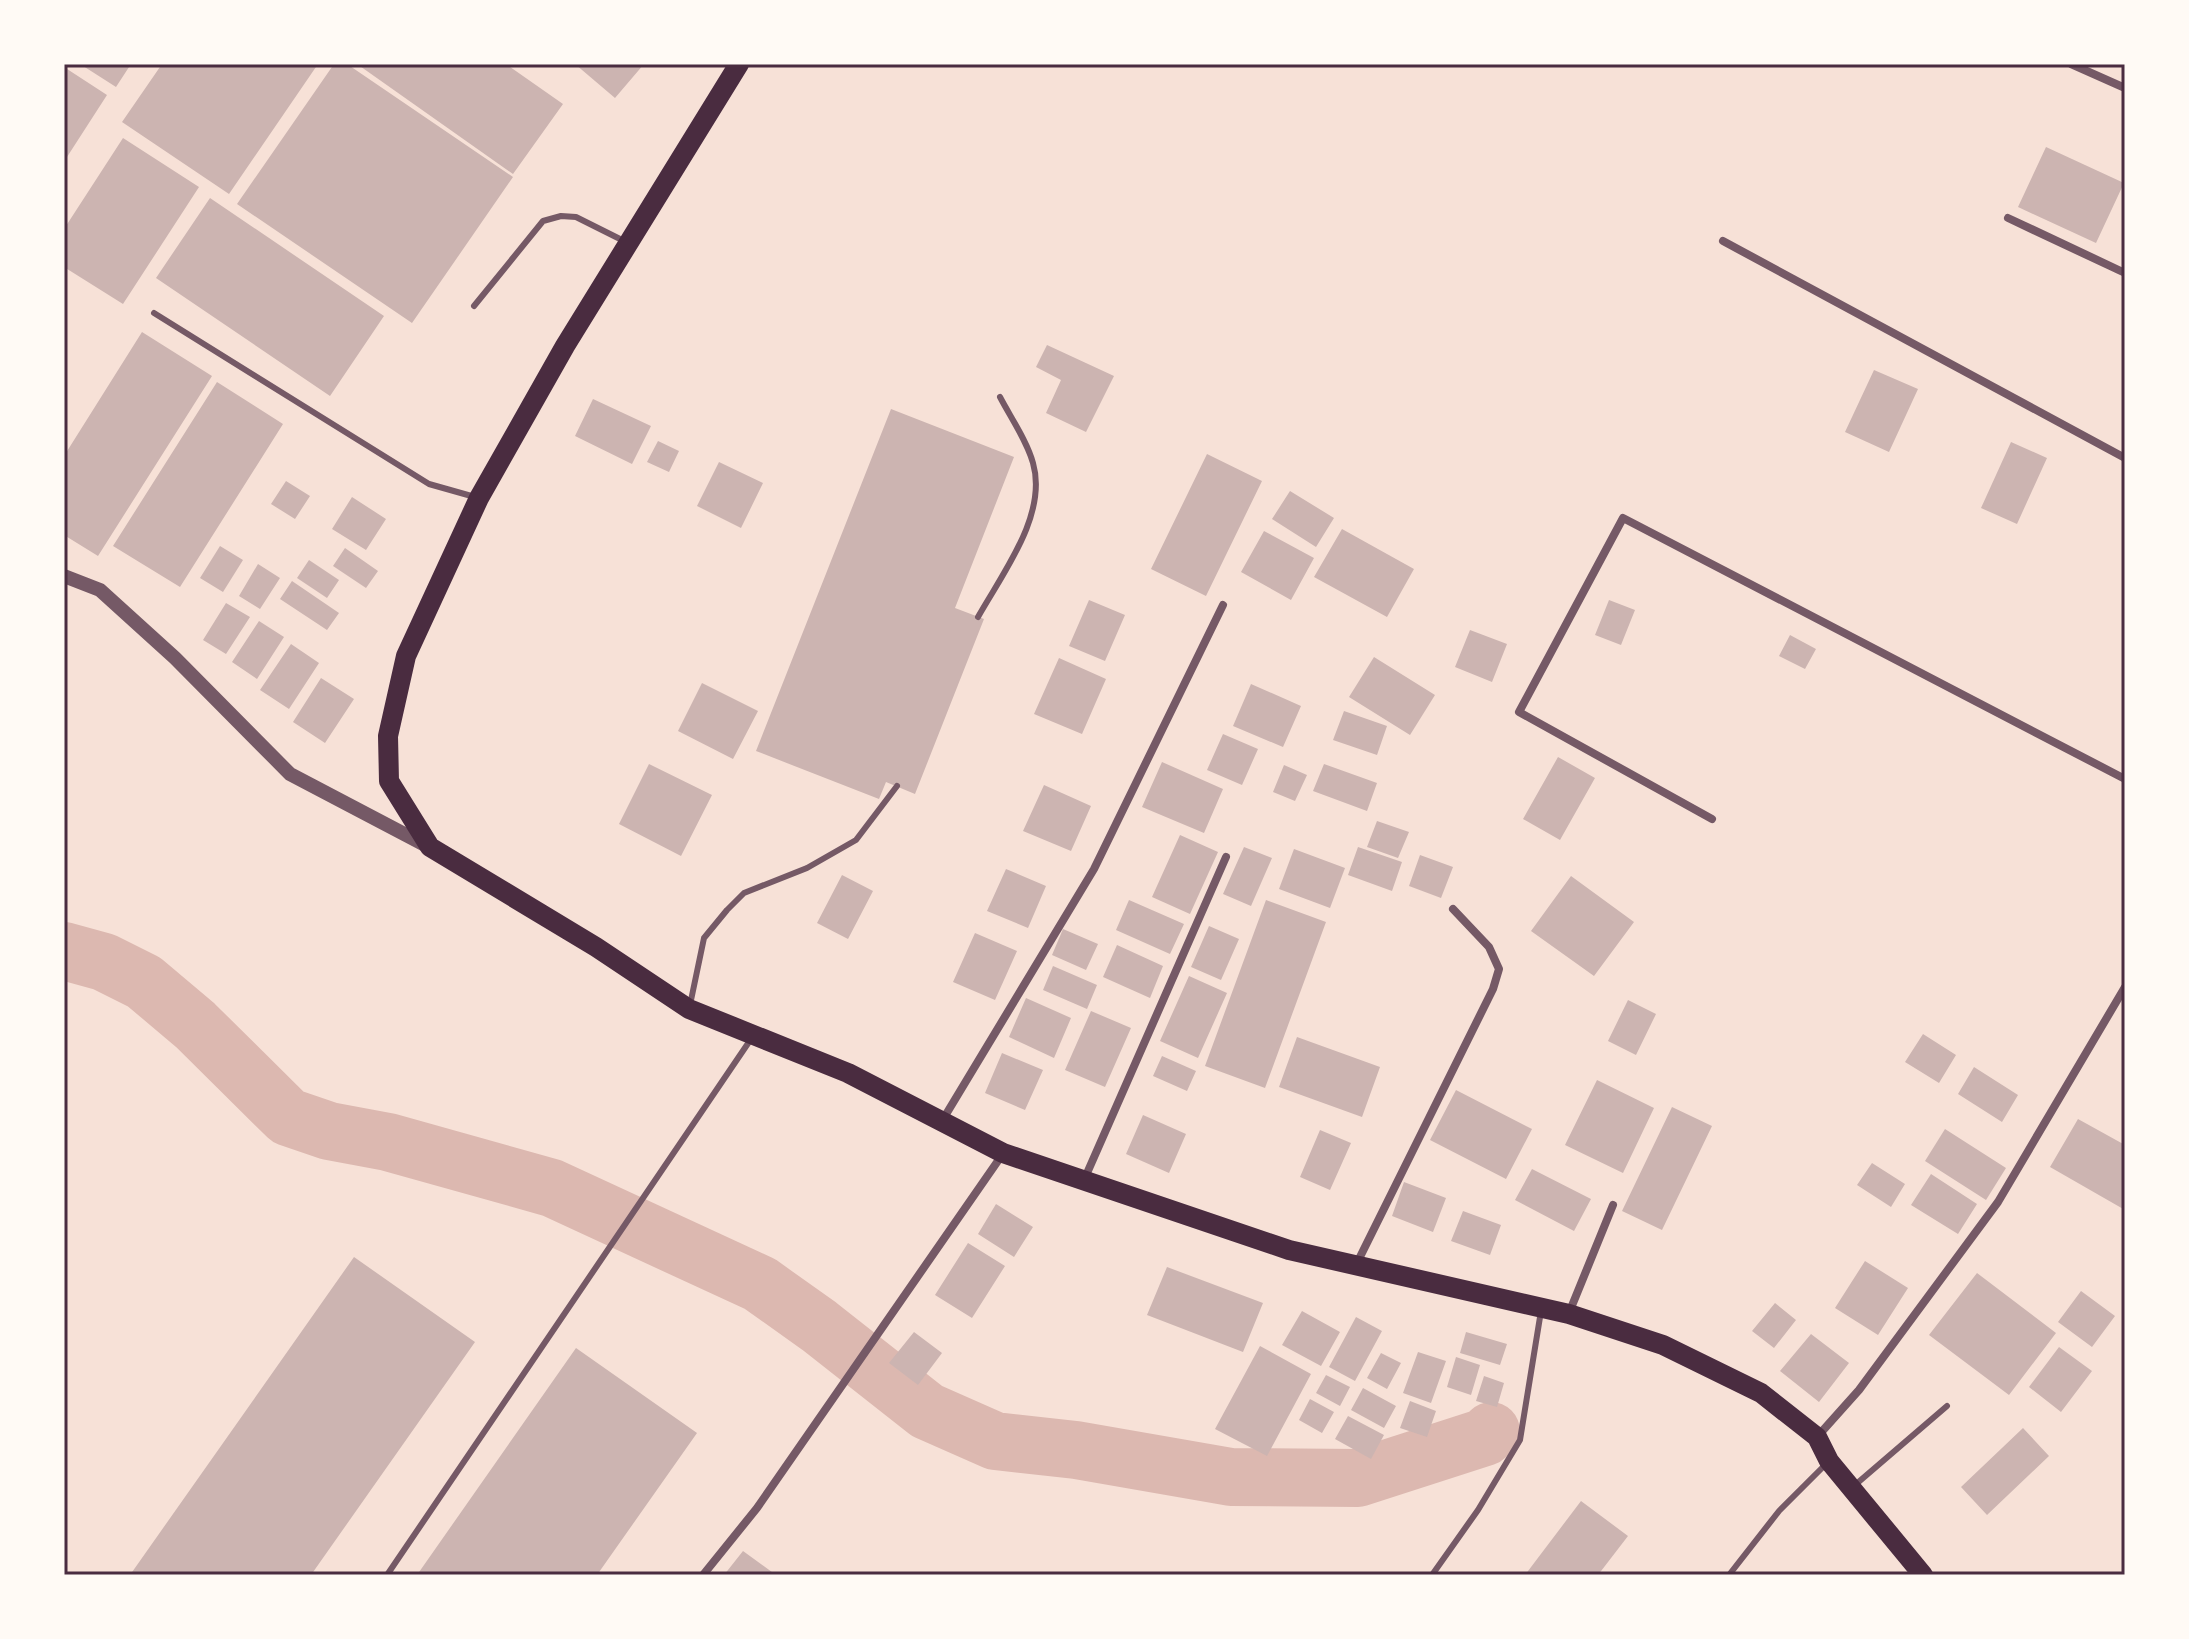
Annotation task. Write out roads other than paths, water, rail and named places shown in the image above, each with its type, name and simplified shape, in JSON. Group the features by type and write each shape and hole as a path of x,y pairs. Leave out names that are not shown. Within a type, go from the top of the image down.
{"main road":[{"path":"739,64 565,346 479,498 406,656 388,736 389,781 430,847 596,947 689,1009 848,1073 1003,1153 1289,1250 1569,1314 1663,1345 1761,1393 1817,1437 1829,1461 1923,1575"}],"street":[{"path":"2071,64 2125,88"},
{"path":"2008,218 2125,273"},
{"path":"1723,241 2125,458"},
{"path":"1712,819 1519,712 1623,518 2125,779"},
{"path":"64,576 100,590 175,658 290,774 430,847"},
{"path":"942,1122 1094,869 1223,605"},
{"path":"1083,1181 1226,857"},
{"path":"1356,1265 1493,989 1499,969 1489,947 1453,909"},
{"path":"1817,1437 1859,1390 1998,1202 2125,987"},
{"path":"703,1575 757,1508 1003,1153"},
{"path":"1569,1314 1613,1205"}],"lane":[{"path":"474,306 543,221 561,216 576,217 627,243"},
{"path":"154,313 429,484 479,498"},
{"path":"978,617 1031,520 1037,494 1033,463 1000,397"},
{"path":"689,1009 704,938 727,910 744,893 807,868 856,840 897,786"},
{"path":"387,1575 753,1036"},
{"path":"1432,1575 1478,1510 1520,1440 1541,1307"},
{"path":"1852,1487 1947,1406"},
{"path":"1729,1575 1779,1511 1829,1461"}],"waterway":[{"path":"64,951 104,962 144,982 195,1025 288,1117 329,1131 388,1142 552,1188 760,1284 927,1411 995,1441 1076,1450 1231,1477 1358,1478 1485,1437 1491,1431"}]}
